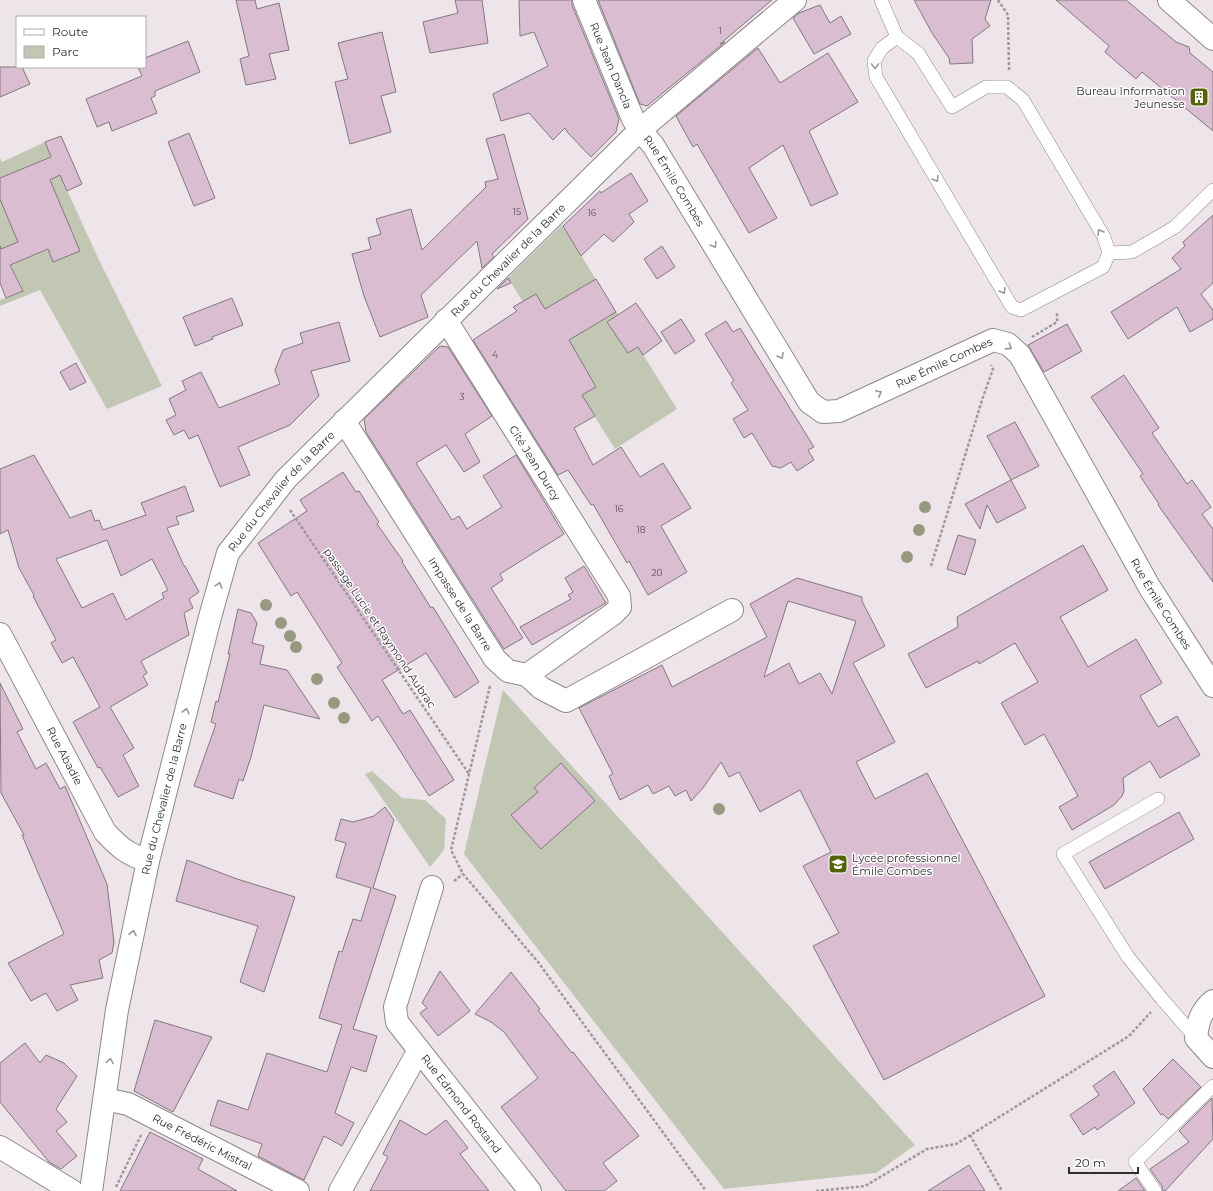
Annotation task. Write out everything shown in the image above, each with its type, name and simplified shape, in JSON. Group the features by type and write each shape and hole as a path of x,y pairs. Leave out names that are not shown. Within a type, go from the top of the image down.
{"street":[{"name":"Rue Jean Dancla","path":"584,0 633,119 640,130"},
{"name":"Rue du Chevalier de la Barre","path":"91,1191 117,1010 148,861 228,552 286,479 640,130 795,0"},
{"path":"1169,0 1213,39"},
{"name":"Rue Émile Combes","path":"640,130 653,145 809,402 823,412 839,411 993,340 1008,344 1020,355 1150,588 1213,686"},
{"name":"Cité Jean Durcy","path":"446,320 619,596 620,608 527,675"},
{"name":"Impasse de la Barre","path":"344,421 495,659 508,671 527,675"},
{"path":"527,675 541,688 566,701 732,610"},
{"name":"Rue Abadie","path":"0,634 105,832 120,848 132,856 148,861"},
{"path":"419,1050 397,1022 395,1007 432,887"},
{"path":"1213,1001 1207,1006 1198,1021 1196,1038 1213,1057"},
{"name":"Rue Edmond Rostand","path":"340,1191 419,1050 530,1191"},
{"name":"Rue Frédéric Mistral","path":"105,1099 128,1104 298,1191"},
{"path":"0,1147 72,1191"}],"lane":[{"path":"881,0 897,36 918,53 952,107 986,87 1007,87 1023,100 1104,237 1109,253 1103,267 1021,310 1012,307 876,77 874,61 882,48 897,36"},
{"path":"1109,253 1132,252 1175,227 1213,190"},
{"path":"1158,799 1062,854 1128,957 1196,1038"},
{"path":"1155,1191 1135,1162 1213,1086"}],"path":[{"path":"998,0 1008,15 1010,73 1007,87"},
{"path":"1013,349 1057,322 1057,291"},
{"path":"931,566 993,369 981,345"},
{"name":"passage Lucie et Raymond Aubrac","path":"275,493 291,512 469,774"},
{"path":"504,667 492,678 451,850 463,874 538,962 706,1191"},
{"path":"816,1191 866,1186 927,1149 956,1144 1130,1036 1162,999"},
{"path":"114,1190 150,1116"},
{"path":"970,1135 1002,1191"}],"green space":[{"path":"45,142 99,260 162,386 107,409 40,290 0,306 0,300 23,290 0,246 0,158 2,162"},
{"path":"562,225 677,409 615,449 508,278"},
{"path":"503,690 915,1145 876,1173 724,1189 464,854"},
{"path":"372,771 402,798 425,800 446,819 444,850 430,867 365,774"}],"building":[{"path":"236,0 255,0 257,9 279,3 289,50 269,54 276,79 246,85 240,59 249,56"},
{"path":"455,0 482,0 488,43 430,53 423,22 458,13"},
{"path":"519,0 572,0 572,5 619,119 616,132 591,157 565,128 553,140 529,113 501,121 493,94 548,66 534,32 520,36"},
{"path":"598,0 772,0 720,44 725,42 647,106 640,104"},
{"path":"914,0 991,0 985,19 990,26 972,39 973,63 950,64 949,58 932,33"},
{"path":"1056,0 1126,0 1176,42 1189,47 1190,53 1213,72 1213,131 1142,72 1136,79 1105,52 1109,46"},
{"path":"820,5 830,23 841,16 851,34 814,54 793,18 799,13"},
{"path":"382,32 396,92 381,96 391,132 350,144 335,82 348,79 338,43"},
{"path":"188,41 200,72 155,91 155,96 151,98 157,113 112,131 109,122 97,127 86,99 142,76 138,68 146,68 146,58"},
{"path":"758,48 780,83 828,53 858,102 809,131 838,194 811,206 783,145 749,168 777,218 749,233 697,144 693,147 676,116"},
{"path":"0,67 22,68 30,84 0,97"},
{"path":"189,133 215,198 194,206 168,142"},
{"path":"504,134 528,219 492,254 494,257 482,268 477,241 421,295 428,317 380,337 364,296 352,254 371,249 368,238 381,234 376,219 411,209 422,250 486,187 485,182 498,179 486,139"},
{"path":"61,136 82,184 67,191 60,175 50,180 80,251 53,262 48,249 10,265 23,291 6,298 0,283 0,246 1,249 18,242 0,199 0,178 51,157 45,142"},
{"path":"631,173 648,201 629,214 634,222 613,242 604,234 581,256 563,226 600,191 601,193"},
{"path":"1213,215 1213,283 1201,294 1213,310 1213,319 1190,332 1177,307 1128,339 1111,312 1181,269 1172,258 1185,246 1183,242"},
{"path":"662,246 675,267 657,279 644,259"},
{"path":"508,278 511,283 497,289"},
{"path":"596,279 616,312 569,340 596,387 582,395 595,416 574,428 593,465 621,447 640,477 663,463 691,508 661,526 687,572 648,595 629,561 627,563 593,504 591,505 568,470 558,475 473,340 517,311 513,307 536,294 545,309"},
{"path":"232,298 243,325 212,337 213,339 195,346 183,317"},
{"path":"636,303 662,341 643,355 638,347 628,353 607,322"},
{"path":"681,319 695,341 675,354 661,332"},
{"path":"726,321 733,332 740,328 814,447 808,450 814,460 797,471 791,462 781,468 772,466 752,433 744,438 733,419 748,410 731,383 734,381 705,334"},
{"path":"339,322 350,361 311,371 319,396 290,425 238,447 250,475 220,487 198,435 189,439 184,430 174,435 166,420 176,415 169,399 186,390 182,381 201,372 219,408 280,384 275,370 283,350 303,343 300,333"},
{"path":"1067,324 1082,351 1044,372 1028,345"},
{"path":"440,346 448,347 492,416 465,434 480,462 464,472 446,445 416,463 452,520 459,516 467,529 502,507 483,476 516,455 564,534 500,574 503,580 491,588 523,638 504,649 366,432 364,419"},
{"path":"76,363 86,382 70,390 60,372"},
{"path":"1124,375 1159,428 1152,433 1187,484 1192,480 1211,507 1202,514 1213,529 1213,582 1158,505 1159,504 1140,476 1143,474 1091,397"},
{"path":"1015,422 1039,466 1011,480 987,436"},
{"path":"34,455 70,518 91,510 95,521 99,520 103,530 146,515 141,503 185,486 194,511 176,517 179,524 167,528 184,566 199,592 189,599 193,608 184,613 189,635 141,661 147,673 143,676 148,685 110,707 134,748 123,755 139,786 118,797 100,767 98,768 73,722 100,707 73,657 62,663 51,643 56,640 19,568 8,530 0,534 0,469","holes":["107,540 121,576 152,559 168,590 162,593 164,598 126,620 113,593 82,608 56,559"]},
{"path":"343,472 356,492 359,491 379,522 377,524 403,561 402,562 431,608 433,607 479,682 455,698 426,653 382,680 403,714 410,710 454,780 429,796 378,716 372,721 337,667 342,663 297,592 291,596 258,543 307,511 300,500"},
{"path":"1011,480 1026,508 997,523 987,505 980,529 965,504"},
{"path":"958,535 976,540 965,575 947,569"},
{"path":"1083,545 1108,590 1060,617 1088,667 1136,639 1162,683 1140,696 1158,727 1177,716 1200,755 1160,778 1150,761 1123,778 1124,791 1122,796 1114,805 1072,830 1059,807 1078,796 1044,734 1025,745 1001,703 1038,682 1015,643 979,664 978,661 926,688 908,654 958,627 957,617"},
{"path":"584,566 606,603 532,645 520,627 571,599 568,595 573,592 565,578"},
{"path":"797,578 862,597 862,601 885,646 853,663 895,742 856,762 875,799 927,773 1045,996 884,1080 813,946 839,933 803,866 831,852 800,790 760,812 739,772 729,777 721,762 703,788 691,801 686,790 675,796 669,786 653,794 648,785 620,800 609,776 613,774 579,708 662,665 672,687 767,637 750,604","holes":["788,601 856,621 832,694 820,673 799,684 789,663 764,677"]},
{"path":"238,609 251,613 257,623 252,643 264,646 260,664 287,670 320,719 264,705 251,757 243,781 239,779 233,799 194,786 216,724 211,722 216,701 218,702 230,654 228,654"},
{"path":"0,683 23,729 17,732 36,769 46,763 60,789 65,786 107,884 114,942 112,953 99,960 103,978 70,985 78,1000 57,1011 46,993 31,1001 8,963 64,934 22,835 24,835 1,793"},
{"path":"561,763 595,801 541,849 511,815 538,792 534,788"},
{"path":"385,807 394,820 373,888 396,896 353,1029 377,1036 366,1072 351,1067 335,1113 354,1123 342,1146 324,1136 304,1180 258,1156 262,1144 210,1125 218,1100 248,1110 267,1053 327,1072 342,1025 319,1018 339,951 342,952 353,919 361,921 371,888 336,877 346,843 335,840 341,819 353,822 374,816"},
{"path":"1179,812 1194,839 1105,889 1089,862"},
{"path":"187,860 237,879 295,897 264,992 240,982 258,926 176,901"},
{"path":"440,971 470,1011 438,1036 420,1013 427,1008 422,1003"},
{"path":"511,972 540,1009 538,1010 639,1136 603,1163 617,1181 604,1191 566,1191 501,1107 538,1078 504,1032 491,1022 475,1014"},
{"path":"155,1020 212,1037 173,1112 134,1091"},
{"path":"25,1043 40,1063 46,1055 64,1063 77,1076 56,1109 67,1122 56,1131 77,1156 61,1169 49,1162 0,1102 0,1063"},
{"path":"1173,1059 1201,1087 1168,1119 1163,1114 1161,1115 1143,1089"},
{"path":"1114,1071 1135,1103 1097,1130 1095,1127 1083,1135 1070,1115 1099,1095 1093,1086"},
{"path":"1212,1098 1213,1139 1165,1191 1163,1191 1162,1186 1150,1169 1189,1142 1179,1131"},
{"path":"400,1120 426,1135 446,1120 468,1148 460,1154 489,1191 370,1191 388,1157 383,1154"},
{"path":"150,1132 203,1159 198,1169 237,1191 120,1191"},
{"path":"969,1165 985,1191 928,1191"},
{"path":"1136,1178 1145,1191 1118,1191"}],"place":[{"name":"Bureau Information Jeunesse","path":"1199,97"},
{"name":"Lycée professionnel Émile Combes","path":"838,864"}]}
